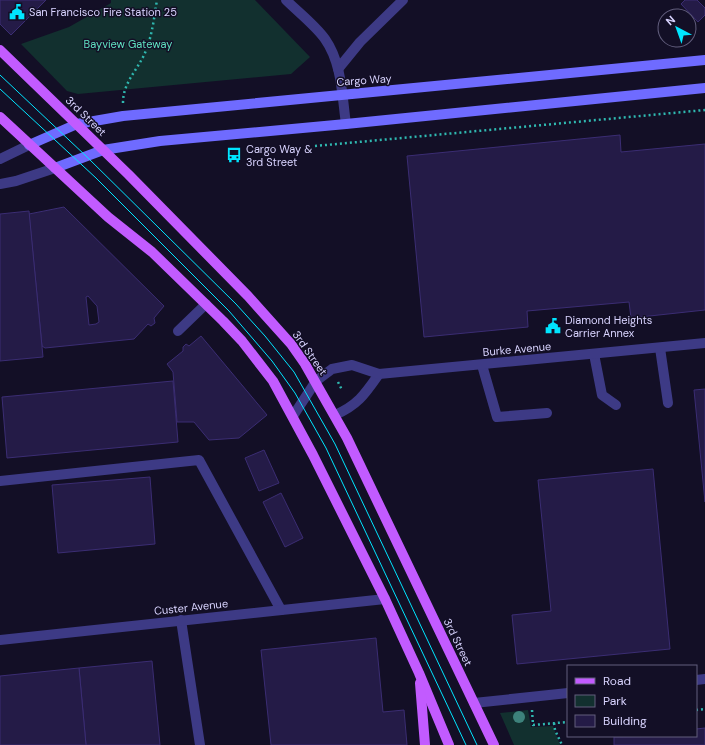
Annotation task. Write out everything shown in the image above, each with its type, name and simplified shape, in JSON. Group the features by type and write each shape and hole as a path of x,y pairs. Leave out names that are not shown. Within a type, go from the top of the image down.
{"main road":[{"name":"3rd Street","path":"0,50 103,150 268,318 291,344 316,381 347,438 494,745"},
{"name":"Cargo Way","path":"29,145 76,124 123,116 705,60"},
{"path":"55,168 103,150 160,141 705,88"},
{"path":"0,117 108,217 152,252 233,331 261,364 276,386 292,416 385,599 419,673 449,745"},
{"path":"419,673 425,745"}],"street":[{"path":"286,0 324,38 338,69 346,124"},
{"path":"338,69 360,42 403,0"},
{"path":"0,159 29,145"},
{"path":"0,184 16,181 55,168"},
{"path":"178,331 206,304"},
{"name":"Burke Avenue","path":"292,416 316,381 332,369 352,365 379,374 705,343"},
{"path":"660,348 668,403"},
{"path":"594,354 602,395 616,405"},
{"path":"482,364 497,417 547,413"},
{"path":"335,415 351,408 364,395 379,374"},
{"path":"0,481 199,460 281,610"},
{"name":"Custer Avenue","path":"0,640 385,599"},
{"path":"181,620 200,745"},
{"path":"474,703 567,693"}],"path":[{"path":"123,116 123,92 144,55 153,27 157,0"},
{"path":"315,146 705,110"},
{"path":"338,381 342,390"},
{"path":"531,708 533,725 567,722"},
{"path":"554,723 555,730 562,745"}],"green space":[{"name":"Bayview Gateway","path":"111,0 255,0 310,57 291,74 78,94 67,91 21,44 69,27 111,3"},
{"path":"528,710 531,727 553,726 560,745 514,745 500,713"}],"building":[{"name":"San Francisco Fire Station 25","path":"0,0 46,0 11,35 0,24"},
{"path":"685,0 697,0 705,8 705,15 698,22 697,8 685,8 681,4"},
{"path":"620,135 621,152 705,144 705,310 631,318 629,302 527,311 528,327 424,337 407,156"},
{"path":"64,207 164,306 154,318 155,323 151,326 148,324 134,339 45,348 42,346 29,214","holes":["88,296 97,306 99,322 89,325 86,297"]},
{"path":"29,211 43,357 0,361 0,214"},
{"path":"201,336 267,415 239,438 209,440 194,422 177,422 173,372 167,364 183,351 183,347 186,344 189,346"},
{"path":"173,381 178,442 7,458 2,397"},
{"path":"705,389 705,502 694,390"},
{"path":"264,450 279,483 259,491 245,458"},
{"path":"653,469 670,649 517,664 512,615 551,611 538,480"},
{"path":"150,477 155,544 58,553 52,485"},
{"path":"281,493 303,538 285,547 263,502"},
{"path":"376,638 383,712 404,710 407,745 271,745 261,650"},
{"path":"152,661 160,745 86,745 79,668"},
{"path":"79,668 86,745 0,745 0,676"},
{"path":"705,728 705,745 614,745 614,737 697,737 697,729"}],"tram line":[{"path":"0,75 86,156 236,304 265,336 294,372 335,444 477,745"},
{"path":"0,89 96,178 229,311 272,361 295,393 326,448 466,745"}],"place":[{"name":"San Francisco Fire Station 25","path":"17,12"},
{"name":"Cargo Way & 3rd Street","path":"234,155"},
{"name":"Diamond Heights Carrier Annex","path":"553,326"}]}
